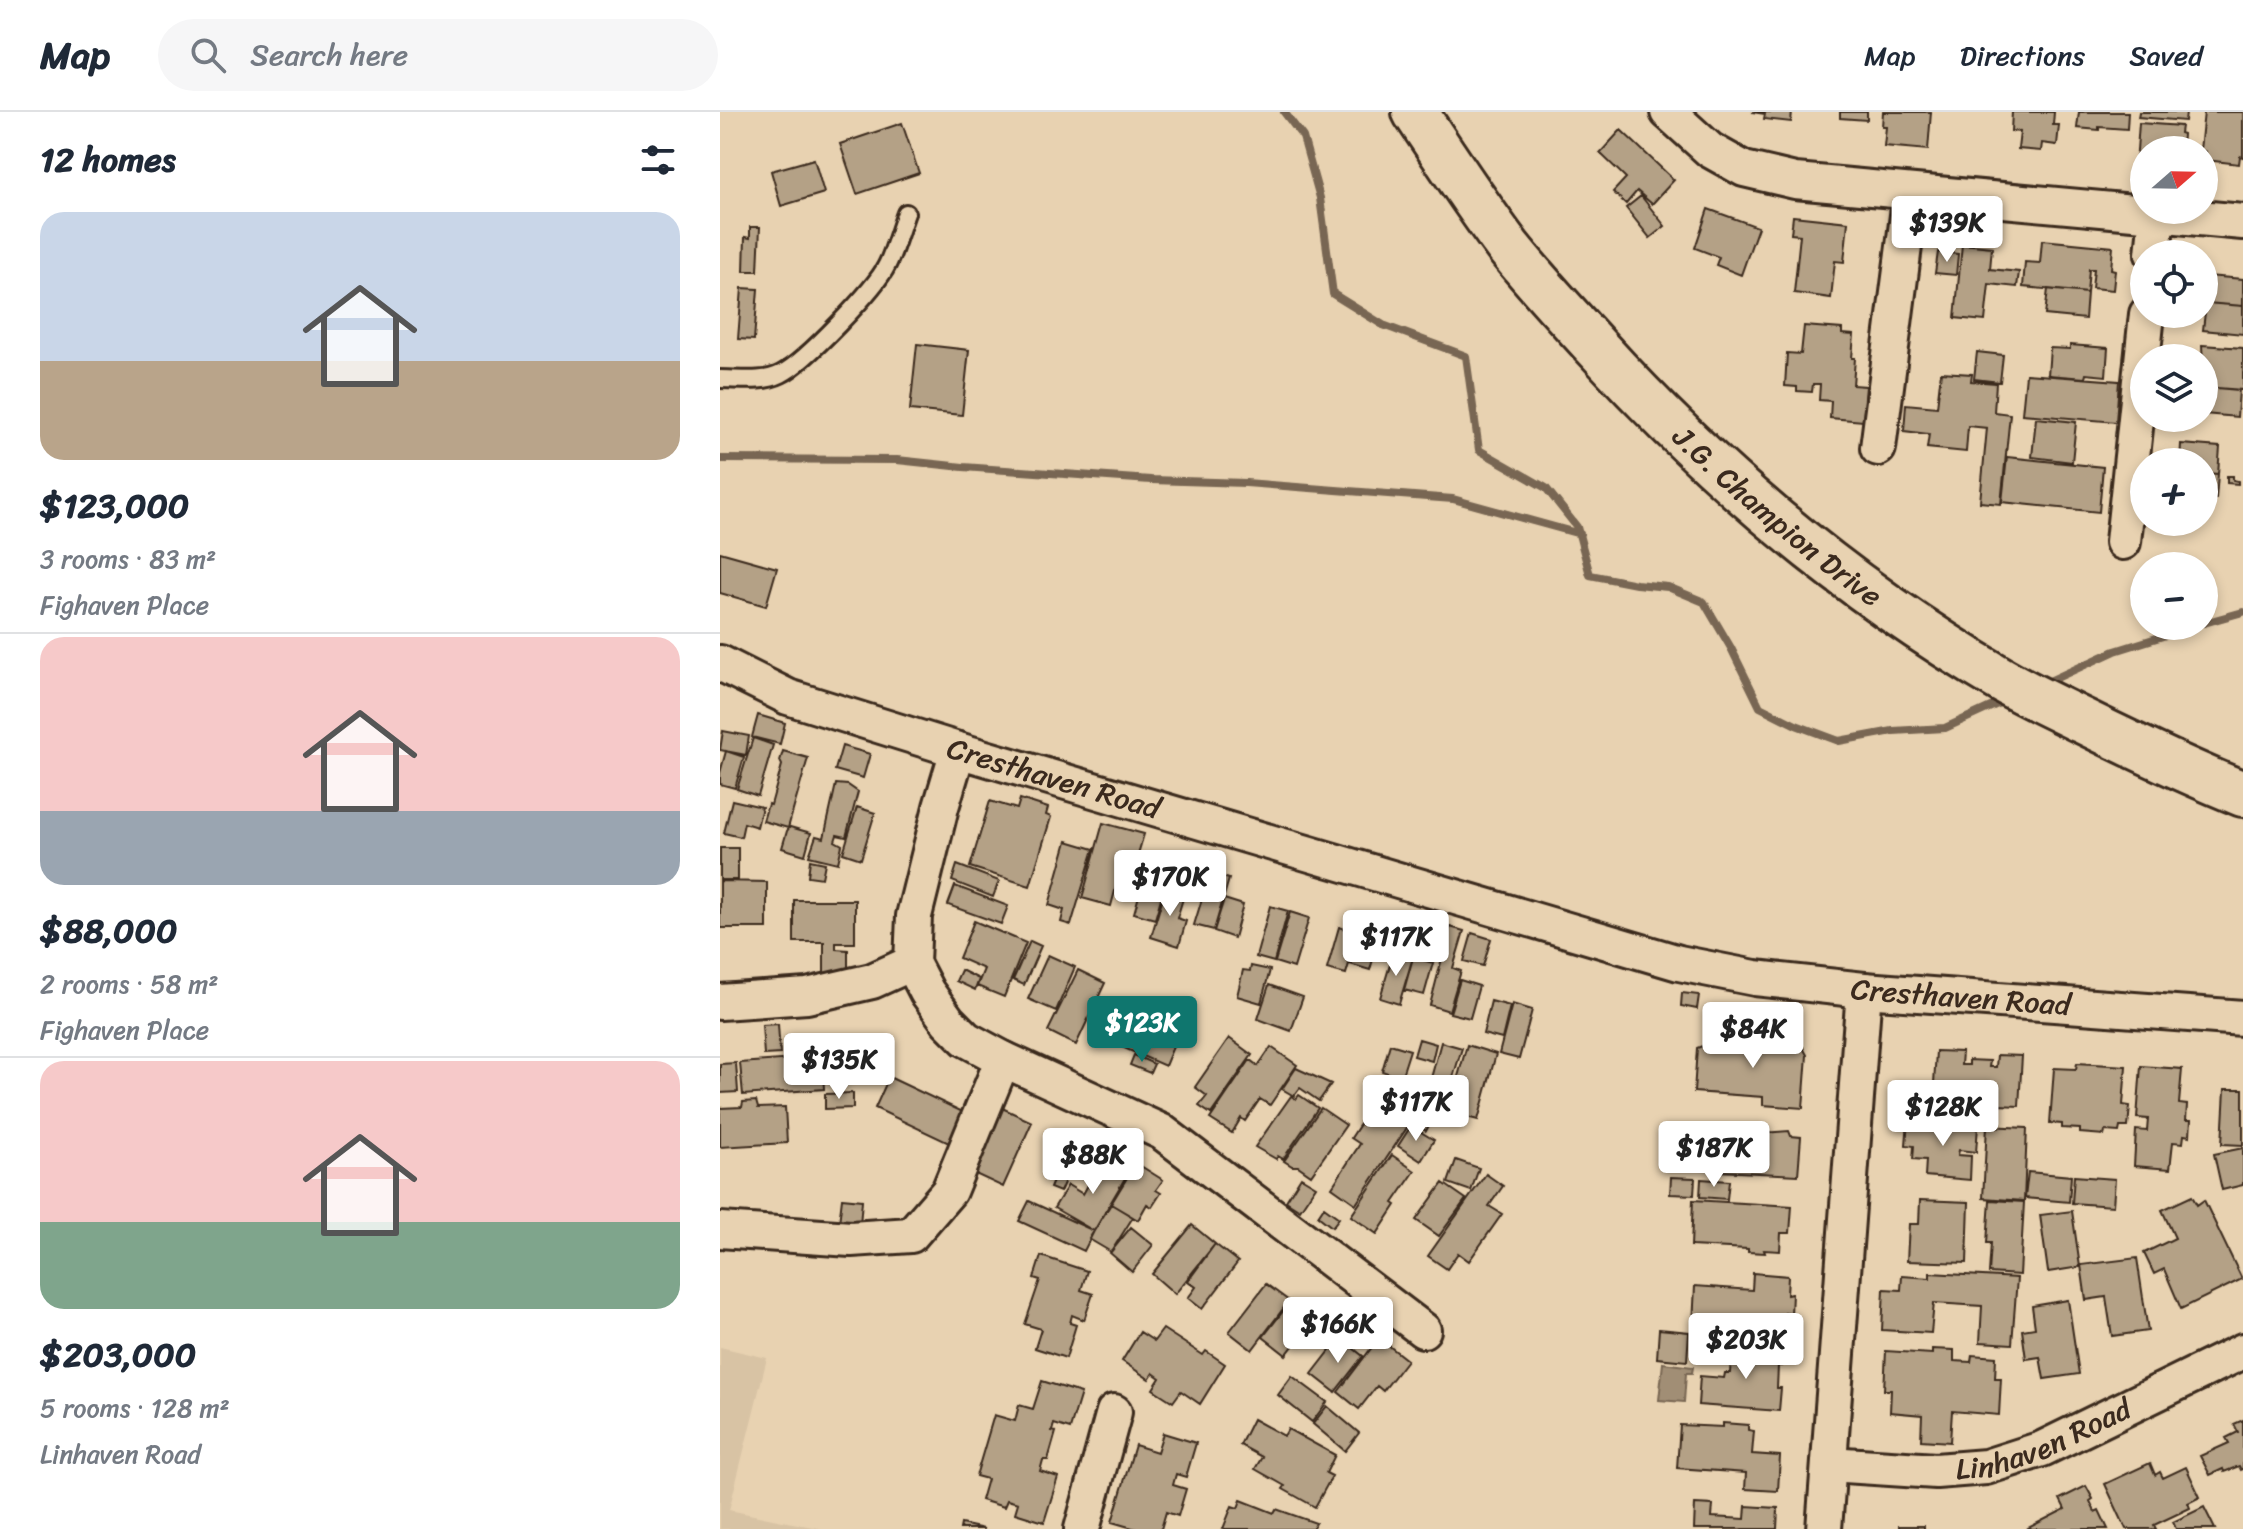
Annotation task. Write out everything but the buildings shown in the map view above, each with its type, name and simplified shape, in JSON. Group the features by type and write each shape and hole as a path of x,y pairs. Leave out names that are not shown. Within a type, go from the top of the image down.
{"main road":[{"name":"J.G. Champion Drive","path":"1415,112 1509,247 1558,306 1615,369 1744,494 1836,569 1911,623 2020,690 2179,768 2243,794"}],"street":[{"path":"1668,112 1710,150 1744,169 1795,181 2130,212"},
{"path":"1878,448 1911,192"},
{"path":"2218,220 2243,222"},
{"path":"2123,542 2146,328"},
{"name":"Cresthaven Road","path":"720,663 788,697 1679,963 1755,978 1864,990 2243,1018"},
{"path":"958,750 920,888 914,916 912,963 927,992 948,1021 966,1039 1003,1059 1162,1132 1423,1330"},
{"path":"720,1002 807,996 872,981 912,963"},
{"path":"1824,1529 1864,990"},
{"path":"720,1230 851,1239 911,1235 949,1191 1003,1059"},
{"name":"Linhaven Road","path":"1829,1464 1936,1471 1986,1467 2042,1449 2243,1351"},
{"path":"1082,1529 1114,1412"}],"lane":[{"path":"720,379 761,379 779,375 794,365 850,312 887,266 906,213"}],"shaded area":[{"path":"720,1347 767,1358 729,1510 822,1529 720,1529"},
{"path":"1663,1363 1693,1367 1692,1373 1686,1373 1684,1402 1659,1400"}],"waterway":[{"path":"1284,112 1303,137 1320,198 1333,294 1383,325 1466,356 1479,450 1546,488 1577,527 1590,575 1668,587 1704,602 1760,707 1839,741 1893,731 1945,728 2006,700"},
{"path":"720,459 897,460 1453,499 1580,534"},
{"path":"2218,619 2243,612"},
{"path":"2041,685 2115,651 2150,640"}]}
